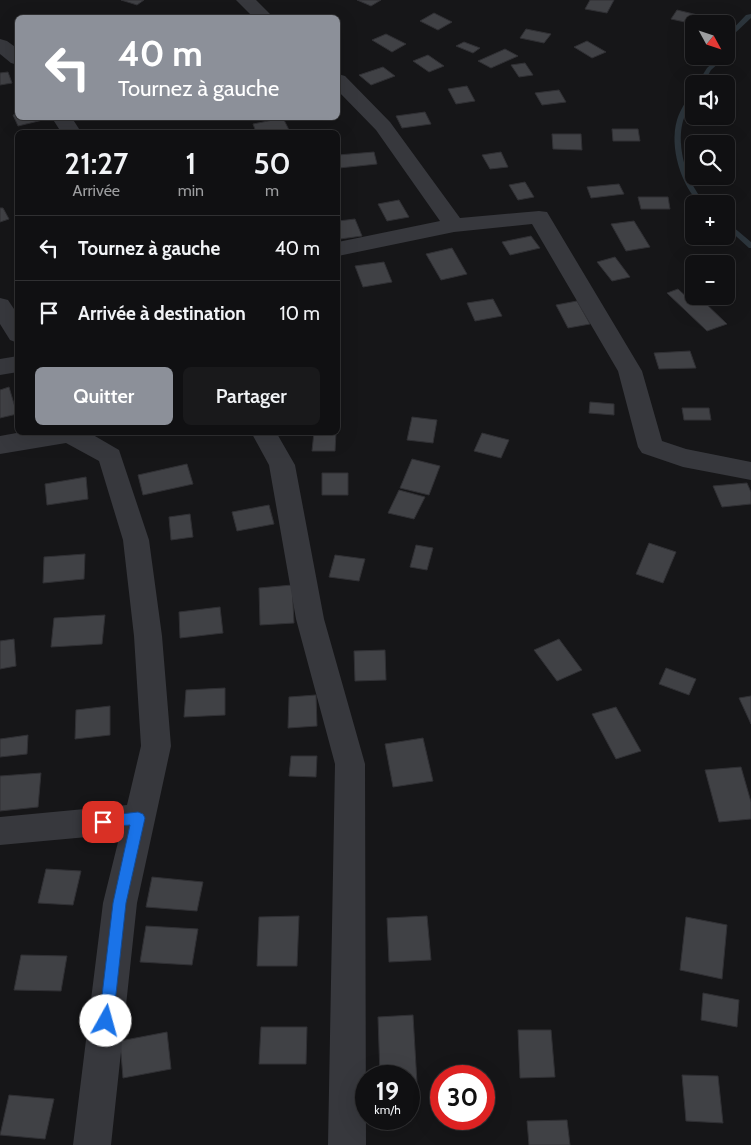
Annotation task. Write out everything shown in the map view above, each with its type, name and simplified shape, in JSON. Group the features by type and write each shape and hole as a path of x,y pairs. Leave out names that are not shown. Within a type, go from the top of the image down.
{"street":[{"path":"245,0 262,15"},
{"path":"0,45 15,57"},
{"path":"340,82 382,126 454,226"},
{"path":"340,249 454,226 538,217 630,371 651,447 684,458 751,471"},
{"path":"0,305 15,330"},
{"path":"0,367 15,364"},
{"path":"0,445 56,435"},
{"path":"71,435 110,456 136,540 148,636 156,746 120,903 92,1145"},
{"path":"264,435 282,465 310,619 350,764 347,1145"},
{"path":"0,830 138,818"}],"building":[{"path":"121,0 144,0 137,5"},
{"path":"357,0 381,0 371,6"},
{"path":"590,0 614,0 607,13 585,9"},
{"path":"677,10 698,15 685,15 685,22 671,19"},
{"path":"434,13 452,22 438,30 420,21"},
{"path":"526,29 551,34 544,43 520,38"},
{"path":"386,34 406,44 392,52 372,40"},
{"path":"587,41 606,52 592,58 574,47"},
{"path":"464,42 480,48 473,53 456,46"},
{"path":"505,49 518,56 491,68 478,61"},
{"path":"428,55 444,66 429,72 413,61"},
{"path":"525,63 533,75 519,77 511,65"},
{"path":"383,67 395,76 371,85 359,75"},
{"path":"8,72 12,83 0,85 0,73"},
{"path":"467,86 475,101 456,104 448,89"},
{"path":"559,90 566,102 542,105 535,93"},
{"path":"425,112 431,124 402,128 396,116"},
{"path":"15,120 43,120 18,126"},
{"path":"284,120 289,130 255,130 253,124"},
{"path":"612,129 638,129 640,141 613,141"},
{"path":"552,134 581,134 582,150 553,149"},
{"path":"374,152 377,164 340,168 340,155"},
{"path":"501,152 508,167 490,169 482,155"},
{"path":"525,182 534,197 518,200 509,185"},
{"path":"619,184 624,194 591,198 587,187"},
{"path":"638,197 668,197 670,209 641,209"},
{"path":"399,200 409,217 387,221 378,204"},
{"path":"0,208 3,208 9,219 0,222"},
{"path":"355,219 362,236 340,239 340,221"},
{"path":"634,221 650,247 626,251 611,224"},
{"path":"531,236 540,248 510,255 502,242"},
{"path":"452,248 467,274 441,280 426,254"},
{"path":"615,257 630,277 612,281 597,262"},
{"path":"384,262 392,282 363,287 355,266"},
{"path":"678,289 685,296 685,305 707,305 727,324 707,331 667,293"},
{"path":"493,299 502,316 475,321 467,303"},
{"path":"577,301 590,324 568,328 556,305"},
{"path":"690,351 696,368 659,369 654,353"},
{"path":"9,387 15,407 15,414 0,418 0,390"},
{"path":"590,402 614,404 614,415 589,413"},
{"path":"682,408 709,408 711,420 684,420"},
{"path":"412,417 437,420 433,443 407,440"},
{"path":"482,433 509,440 501,458 474,451"},
{"path":"314,435 336,435 335,451 312,451"},
{"path":"412,459 440,466 429,495 400,488"},
{"path":"187,464 193,484 143,495 138,475"},
{"path":"322,473 348,473 348,495 322,495"},
{"path":"86,477 88,499 47,505 45,484"},
{"path":"747,483 751,492 751,504 722,507 713,486"},
{"path":"399,490 425,497 414,519 388,513"},
{"path":"269,505 274,524 237,531 232,512"},
{"path":"190,514 193,537 171,540 169,517"},
{"path":"649,543 676,552 663,583 636,574"},
{"path":"416,545 433,548 427,570 410,567"},
{"path":"85,554 84,579 43,583 44,557"},
{"path":"335,555 365,559 359,581 329,577"},
{"path":"292,585 294,623 260,625 259,588"},
{"path":"220,607 223,633 180,638 179,612"},
{"path":"105,615 102,644 51,647 54,618"},
{"path":"14,639 16,666 0,669 0,641"},
{"path":"559,639 582,670 557,681 534,650"},
{"path":"385,650 386,680 355,681 354,651"},
{"path":"666,668 696,679 689,695 659,684"},
{"path":"225,688 225,715 184,717 186,690"},
{"path":"316,695 317,726 288,728 289,697"},
{"path":"751,696 751,724 739,698"},
{"path":"110,706 110,735 75,739 76,710"},
{"path":"616,707 641,751 616,759 592,714"},
{"path":"28,735 27,754 0,757 0,739"},
{"path":"423,738 433,781 393,787 385,744"},
{"path":"291,756 317,756 316,777 289,776"},
{"path":"741,767 751,802 751,819 719,822 705,770"},
{"path":"41,773 38,807 0,811 0,776"},
{"path":"46,869 81,871 73,905 38,903"},
{"path":"152,877 203,882 197,911 146,907"},
{"path":"299,916 297,966 257,966 259,917"},
{"path":"427,916 431,960 389,962 387,918"},
{"path":"686,917 727,925 722,979 680,970"},
{"path":"146,926 198,929 192,965 140,962"},
{"path":"21,955 67,956 61,991 14,990"},
{"path":"703,993 739,1000 737,1027 701,1020"},
{"path":"413,1015 416,1065 380,1065 378,1017"},
{"path":"261,1027 307,1027 306,1064 259,1064"},
{"path":"518,1030 551,1030 555,1077 520,1078"},
{"path":"167,1032 171,1069 123,1078 120,1041"},
{"path":"682,1075 718,1076 723,1123 686,1121"},
{"path":"9,1095 54,1099 45,1139 0,1135"},
{"path":"567,1120 570,1145 529,1145 527,1121"}],"waterway":[{"path":"735,30 748,16 751,16"},
{"path":"705,75 714,65"},
{"path":"685,109 679,125 680,157 686,178 696,195"},
{"path":"735,231 751,246"}],"route":[{"path":"103,822 138,818 120,903 106,1021"}]}
